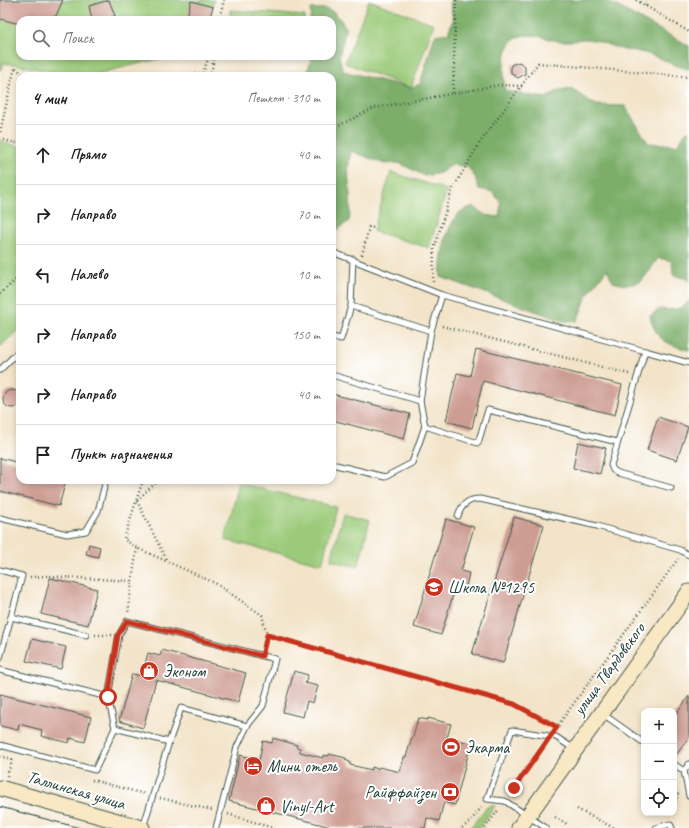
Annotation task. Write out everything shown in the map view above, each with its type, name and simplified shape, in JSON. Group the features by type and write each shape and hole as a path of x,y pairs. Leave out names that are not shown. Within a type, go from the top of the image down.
{"main road":[{"name":"улица Твардовского","path":"519,828 689,592"},
{"name":"Таллинская улица","path":"0,788 142,828"}],"lane":[{"path":"336,253 442,295 689,363"},
{"path":"336,338 341,339 351,306 353,259"},
{"path":"336,465 385,477 412,463 425,426 420,401 431,331 442,295"},
{"path":"351,306 431,331"},
{"path":"645,351 611,465 613,470 671,488"},
{"path":"0,370 16,354"},
{"path":"336,376 420,401"},
{"path":"425,426 478,443 488,410 617,442"},
{"path":"0,518 67,534 86,531 98,511 105,484"},
{"path":"458,516 463,505 474,499 480,499 597,526 684,552 689,555"},
{"path":"0,570 22,576 0,658"},
{"path":"11,617 86,634"},
{"path":"0,745 95,770 115,728 108,697 118,635 127,621 275,660 263,706 247,726 237,747 216,828"},
{"path":"0,670 108,697"},
{"path":"142,828 181,708 247,726"},
{"path":"601,713 641,741"},
{"path":"115,728 169,742"},
{"path":"546,828 505,801 487,799 512,730 550,736 575,749"},
{"path":"684,771 689,764"},
{"path":"677,766 684,771 689,796"},
{"path":"656,828 670,824 672,828"}],"path":[{"path":"220,16 224,0"},
{"path":"453,94 456,0"},
{"path":"636,0 689,32"},
{"path":"646,6 647,0"},
{"path":"203,72 207,60"},
{"path":"212,72 213,60"},
{"path":"433,281 434,249 452,190 479,144 538,64 689,77"},
{"path":"0,132 15,67 21,72"},
{"path":"336,127 374,108 499,85 522,86"},
{"path":"0,139 16,143"},
{"path":"361,258 369,227 374,228"},
{"path":"0,294 16,280"},
{"path":"433,324 637,376"},
{"path":"142,484 124,539 137,548 215,583 248,604 262,615 267,635 262,656"},
{"path":"136,501 155,484"},
{"path":"136,501 167,561"},
{"path":"127,621 137,548"},
{"path":"485,828 684,552"},
{"path":"22,576 37,578 46,576 132,581"},
{"path":"86,634 118,635"},
{"path":"267,635 514,704 557,727"},
{"path":"0,756 20,761"},
{"path":"86,778 152,796 221,812 273,828"},
{"path":"514,788 521,793"},
{"path":"462,828 471,821 487,799"},
{"path":"577,809 614,828"},
{"path":"555,816 567,824"}],"green space":[{"path":"0,0 214,0 210,16 16,16 16,60 154,60 104,72 56,72 3,63 0,71"},
{"path":"369,0 434,24 411,88 345,63"},
{"path":"450,0 606,0 689,46 689,69 677,66 646,53 625,50 594,40 583,39 559,41 529,35 520,37 513,41 508,48 505,56 504,74 505,91 546,98 558,91 571,89 596,105 625,106 648,143 677,145 686,132 689,131 689,283 687,279 673,275 672,261 658,258 645,277 640,281 629,285 613,282 607,269 588,294 577,321 563,321 441,277 441,261 444,244 450,226 459,213 473,206 485,215 499,217 501,203 493,192 479,189 475,177 467,166 452,165 440,173 425,176 399,163 385,164 351,151 348,169 350,204 349,221 336,230 336,72 307,72 311,60 336,60 336,16 310,16 311,9 324,9 332,11 346,28 339,57 343,71 411,88 420,84 435,35 448,33 453,20"},
{"path":"230,10 305,16 230,16"},
{"path":"0,141 16,146 16,332 0,347"},
{"path":"391,172 447,190 429,248 373,231"},
{"path":"689,300 689,350 674,346 663,340 655,331 650,316 660,309 680,308"},
{"path":"239,484 336,507 322,564 225,540"},
{"path":"343,513 370,520 358,567 331,560"},
{"path":"491,805 495,806 479,828 470,828 486,808"}],"building":[{"path":"0,0 63,0 56,16 16,16 16,23 0,19"},
{"path":"109,0 115,16 91,16 89,6"},
{"path":"191,1 213,7 210,16 187,16"},
{"path":"519,62 525,66 525,74 518,78 511,73 511,65"},
{"path":"476,349 622,385 615,415 483,381 472,428 446,421 457,373 470,376"},
{"path":"9,391 15,391 16,406 12,408 6,405 3,399"},
{"path":"336,395 410,414 404,439 336,421"},
{"path":"658,417 688,427 677,460 647,450"},
{"path":"578,442 606,448 600,474 573,468"},
{"path":"0,458 16,462 16,484 65,484 59,506 0,491"},
{"path":"514,517 544,525 503,663 472,654"},
{"path":"446,519 474,527 461,571 469,573 465,591 455,588 441,635 414,627"},
{"path":"89,544 100,547 98,557 86,554"},
{"path":"50,578 97,589 88,625 41,614"},
{"path":"32,639 66,647 61,669 26,661"},
{"path":"162,650 246,673 238,702 156,680 143,728 119,721 132,674 142,676 148,653 160,656"},
{"path":"294,671 308,675 305,683 318,686 313,703 307,701 303,717 283,712"},
{"path":"0,694 91,717 85,742 70,738 69,743 41,736 42,730 19,724 18,730 0,726"},
{"path":"689,696 689,737 677,754 677,744 677,713"},
{"path":"418,718 428,720 428,718 451,724 447,738 471,743 455,805 444,802 439,821 427,818 425,828 335,828 229,801 240,755 259,760 263,741 272,743 273,738 297,745 296,747 300,748 300,752 323,758 323,755 329,756 329,754 346,758 345,760 350,762 350,765 372,770 372,767 378,769 379,767 400,772 404,757 406,757 413,737"}],"tram line":[{"path":"0,807 80,828"}],"place":[{"name":"Школа №1295","path":"434,587"},
{"name":"Эконом","path":"149,671"},
{"name":"Экарма","path":"451,747"},
{"name":"Мини отель","path":"253,766"},
{"name":"Райффайзен","path":"450,792"},
{"name":"Vinyl-Art","path":"266,806"}],"route":[{"path":"108,697 118,635 127,621 262,656 267,635 514,704 557,727 514,788"}]}
